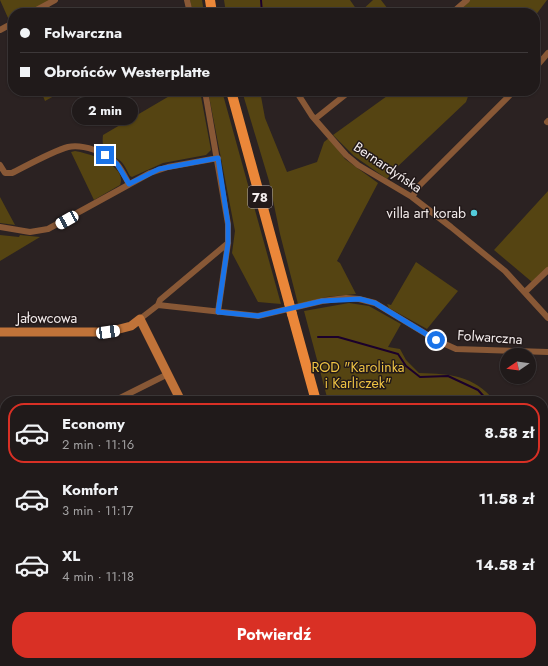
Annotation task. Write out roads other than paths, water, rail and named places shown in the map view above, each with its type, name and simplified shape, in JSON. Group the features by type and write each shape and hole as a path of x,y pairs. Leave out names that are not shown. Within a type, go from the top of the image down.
{"main road":[{"name":"78","path":"232,96 315,396"}],"street":[{"path":"40,8 55,0"},
{"path":"458,8 467,0"},
{"path":"540,62 548,53"},
{"path":"206,96 218,158 228,224 228,243 218,312"},
{"name":"Bernardyńska","path":"299,96 314,119 346,155 358,165 412,197 506,271 548,318"},
{"path":"314,119 344,96"},
{"path":"412,197 420,185 509,96"},
{"path":"0,165 5,173 12,173 65,148 77,147 100,153 113,160 129,184"},
{"path":"0,226 30,232 48,229 159,169 218,158"},
{"path":"179,396 140,319 158,305 160,300 228,243"},
{"path":"525,292 548,270"},
{"name":"Folwarczna","path":"158,305 258,316 322,301 360,299 375,303 436,340 456,349 548,352"},
{"name":"Jałowcowa","path":"0,332 108,332 131,326 140,319"},
{"path":"124,396 168,374"}],"waterway":[{"path":"261,0 262,8"},
{"path":"318,337 338,337 398,354 406,366 420,377 448,376 478,390 483,396"}],"place":[{"name":"villa art korab","path":"474,213"}],"park label":[{"name":"ROD \"Karolinka i Karliczek\"","path":"358,376"}]}
